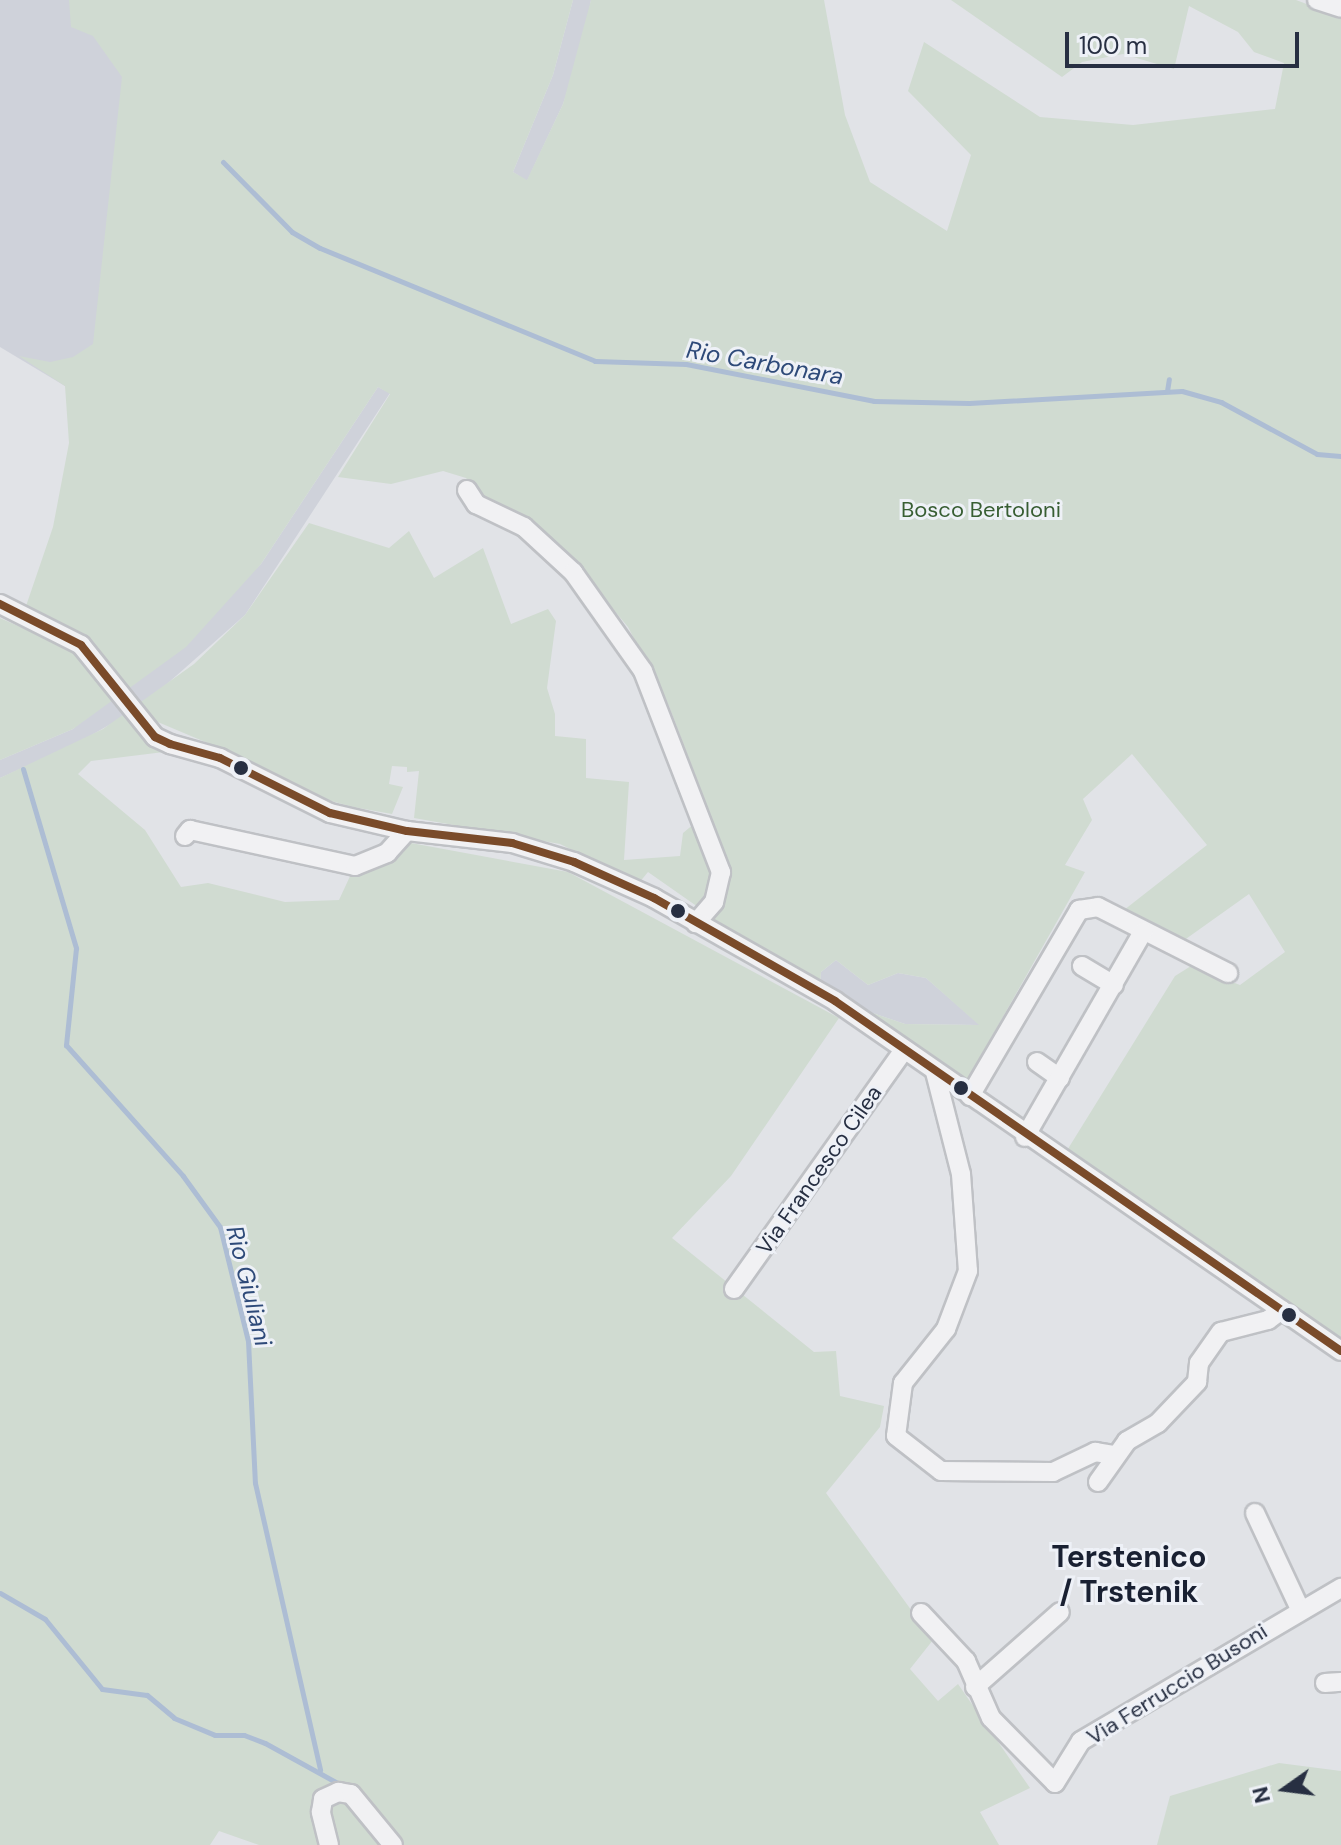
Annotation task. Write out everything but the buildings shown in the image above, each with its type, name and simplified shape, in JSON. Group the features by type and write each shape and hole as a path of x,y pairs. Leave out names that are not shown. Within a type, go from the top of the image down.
{"street":[{"path":"1317,0 1341,8"},
{"path":"467,490 476,504 524,527 573,572 643,671 721,872 714,902 696,923"},
{"path":"0,604 67,636 99,663 144,724 170,744 220,758 308,805 407,831 547,853 635,888 835,1001 1025,1137 1341,1351"},
{"path":"185,836 190,830 355,866 387,853 407,831"},
{"path":"970,1096 1079,910 1098,907 1228,973"},
{"path":"1025,1137 1143,932"},
{"path":"1082,966 1114,985"},
{"name":"Via Francesco Cilea","path":"734,1289 904,1050"},
{"path":"1037,1062 1060,1078"},
{"path":"935,1072 961,1174 968,1271 946,1329 903,1383 896,1436 917,1457 941,1471 955,1473 1053,1472 1095,1452 1115,1455"},
{"path":"1098,1482 1115,1455 1172,1410 1197,1382 1199,1363 1221,1332 1268,1320 1282,1310"},
{"path":"1255,1513 1300,1609"},
{"name":"Via Ferruccio Busoni","path":"921,1613 966,1661 991,1718 1055,1783 1081,1741 1300,1609 1341,1588"},
{"path":"975,1687 1060,1612"},
{"path":"329,1845 321,1812 323,1799 338,1792 351,1794 393,1845"}],"shaded area":[{"path":"0,0 568,0 65,386 0,347"},
{"path":"573,0 591,0 582,48 563,104 527,181 513,172 553,75"},
{"path":"378,387 390,393 245,615 142,706 76,744 0,778 0,760 73,729 261,564"},
{"path":"836,960 868,985 898,973 926,978 980,1025 905,1024 855,1007 820,984 821,972"}],"green space":[{"name":"Bosco Bertoloni","path":"69,0 573,0 553,75 513,172 527,180 563,104 591,0 824,0 845,115 870,182 947,231 971,155 908,91 924,42 1040,117 1133,125 1275,109 1284,63 1254,52 1238,32 1189,6 1174,69 1123,54 1082,62 1062,77 951,0 1296,0 1341,17 1341,1343 1066,1152 1175,976 1191,966 1240,985 1285,952 1249,894 1183,941 1124,910 1207,845 1132,754 1083,799 1092,820 1065,865 1085,872 966,1082 855,1007 905,1024 979,1025 926,978 898,973 868,985 836,960 821,972 820,984 709,922 728,887 726,857 669,706 628,627 557,542 486,500 466,478 443,471 391,484 338,477 390,394 378,387 261,564 186,647 73,729 0,760 0,618 72,650 90,668 105,658 84,634 26,606 53,527 69,443 65,386 19,356 50,362 73,357 93,344 122,77 93,36 71,27"},
{"path":"309,523 389,548 409,531 434,578 483,548 511,624 548,609 556,621 547,688 555,714 555,736 586,739 586,778 629,782 624,860 680,856 683,833 695,823 712,867 712,889 698,907 648,872 639,883 560,844 414,818 419,771 407,772 407,767 392,766 389,784 403,787 392,814 353,807 298,792 236,755 153,720 138,726 172,751 91,761 78,774 145,830 181,887 208,883 285,902 339,900 352,872 370,871 411,843 568,872 839,1018 731,1176 672,1238 814,1352 836,1351 840,1396 884,1406 880,1427 826,1493 933,1640 910,1669 938,1701 958,1684 1030,1788 980,1812 999,1845 259,1845 219,1831 210,1845 0,1845 0,778 103,729 194,664 245,615"},
{"path":"1279,1763 1341,1771 1341,1845 1157,1845 1170,1796"}],"waterway":[{"name":"Rio Carbonara","path":"223,162 292,232 320,248 595,361 686,364 874,401 969,403 1182,391 1221,402 1317,454 1341,456"},
{"path":"1167,391 1169,379"},
{"name":"Rio Giuliani","path":"23,769 76,948 66,1045 183,1176 220,1227 248,1341 255,1483 320,1770"},
{"path":"0,1593 45,1619 102,1689 147,1695 174,1718 215,1735 244,1735 265,1743 341,1785"}],"transit line":[{"path":"0,604 81,645 155,737 170,744 220,758 330,813 407,831 512,843 574,862 654,898 835,1001 1341,1351"}],"district":[{"name":"Terstenico / Trstenik","path":"1129,1574"}]}
